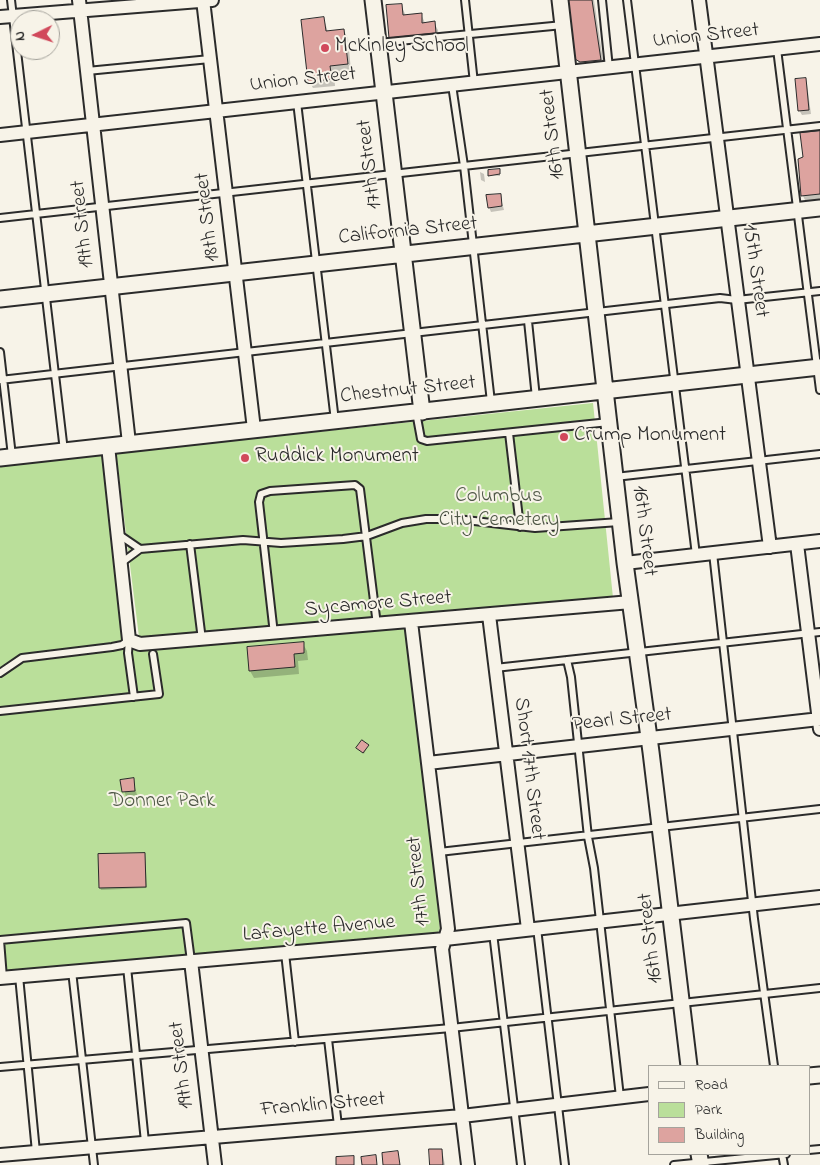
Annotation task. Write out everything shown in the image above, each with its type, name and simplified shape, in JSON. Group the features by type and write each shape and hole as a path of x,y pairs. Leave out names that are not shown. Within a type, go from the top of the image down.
{"street":[{"path":"6,16 79,5 206,0"},
{"name":"18th Street","path":"206,0 210,60 254,429"},
{"name":"17th Street","path":"373,0 412,333 419,412"},
{"name":"16th Street","path":"560,0 620,522 649,738 688,1065"},
{"name":"15th Street","path":"699,0 770,547"},
{"name":"19th Street","path":"79,5 129,443"},
{"name":"Union Street","path":"0,135 820,44"},
{"name":"California Street","path":"0,299 820,208"},
{"name":"Chestnut Street","path":"6,457 818,367"},
{"path":"108,446 129,640"},
{"path":"625,563 820,541"},
{"path":"797,544 814,632 820,722"},
{"name":"Sycamore Street","path":"129,640 140,644 202,640 631,602"},
{"name":"Short 17th Street","path":"488,615 517,844 533,928"},
{"name":"17th Street","path":"411,622 448,929 442,949 468,1165"},
{"name":"Pearl Street","path":"428,763 733,729 820,722"},
{"name":"Lafayette Avenue","path":"1,978 445,939 820,897"},
{"name":"19th Street","path":"191,961 215,1165"},
{"name":"Franklin Street","path":"0,1155 462,1116 648,1094"}],"lane":[{"path":"12,0 6,16 36,214 64,451"},
{"path":"465,0 474,83"},
{"path":"602,0 610,68"},
{"path":"627,0 696,555"},
{"path":"378,43 563,25"},
{"path":"777,49 820,390"},
{"path":"87,72 210,60"},
{"path":"452,85 464,166 491,404"},
{"path":"298,102 334,421"},
{"path":"0,218 226,194 307,182 645,147 820,126"},
{"path":"2,379 665,306 720,298 737,300 820,291"},
{"path":"528,320 536,398"},
{"path":"0,352 6,457"},
{"path":"419,412 421,439 428,441 609,422"},
{"path":"509,433 520,526"},
{"path":"615,477 820,454"},
{"path":"274,634 259,502 261,494 270,491 355,485 360,489 377,625"},
{"path":"121,564 140,548 243,540 281,543 367,536 402,523 426,520 457,519 535,528 620,522"},
{"path":"118,534 140,548"},
{"path":"190,544 202,640"},
{"path":"713,553 752,904 774,1065"},
{"path":"495,668 814,632"},
{"path":"0,673 22,658 112,647 122,645 129,640"},
{"path":"129,640 128,653 134,697"},
{"path":"1,709 159,694 153,654"},
{"path":"567,660 588,837 594,868 620,1097"},
{"path":"439,852 820,810"},
{"path":"1,978 0,940 186,923 191,961"},
{"path":"533,928 548,1018 565,1165"},
{"path":"492,933 520,1165"},
{"path":"285,953 296,1042"},
{"path":"127,967 145,1142"},
{"path":"72,972 94,1165"},
{"path":"19,976 36,1152"},
{"path":"0,1067 504,1023 820,988"},
{"path":"328,1039 338,1126"},
{"path":"674,1165 771,1155"}],"green space":[{"name":"Columbus City Cemetery","path":"593,403 613,598 139,637 116,453"},
{"name":"Donner Park","path":"108,446 129,640 411,622 440,930 430,940 0,978 0,458"}],"building":[{"path":"568,0 592,0 601,60 580,62 575,59"},
{"path":"402,4 403,15 422,13 422,23 435,21 436,33 389,38 386,5"},
{"name":"McKinley School","path":"324,17 326,31 344,29 348,64 330,66 332,79 308,82 301,20"},
{"path":"806,78 809,110 798,111 795,79"},
{"path":"820,131 820,194 801,196 798,159 803,157 800,133"},
{"path":"500,169 500,174 488,176 488,170"},
{"path":"501,194 502,206 488,208 486,195"},
{"path":"304,642 304,653 294,654 295,667 249,671 247,647"},
{"path":"362,740 369,745 363,753 356,748"},
{"path":"134,778 135,791 122,792 120,780"},
{"path":"145,853 146,887 99,888 98,854"},
{"path":"429,1149 442,1149 443,1165 430,1165"},
{"path":"398,1151 400,1165 383,1165 382,1153"},
{"path":"376,1155 377,1165 362,1165 361,1157"},
{"path":"354,1156 354,1165 336,1165 336,1157"}],"place":[{"name":"McKinley School","path":"325,48"},
{"name":"Crump Monument","path":"564,437"},
{"name":"Ruddick Monument","path":"245,458"}]}
